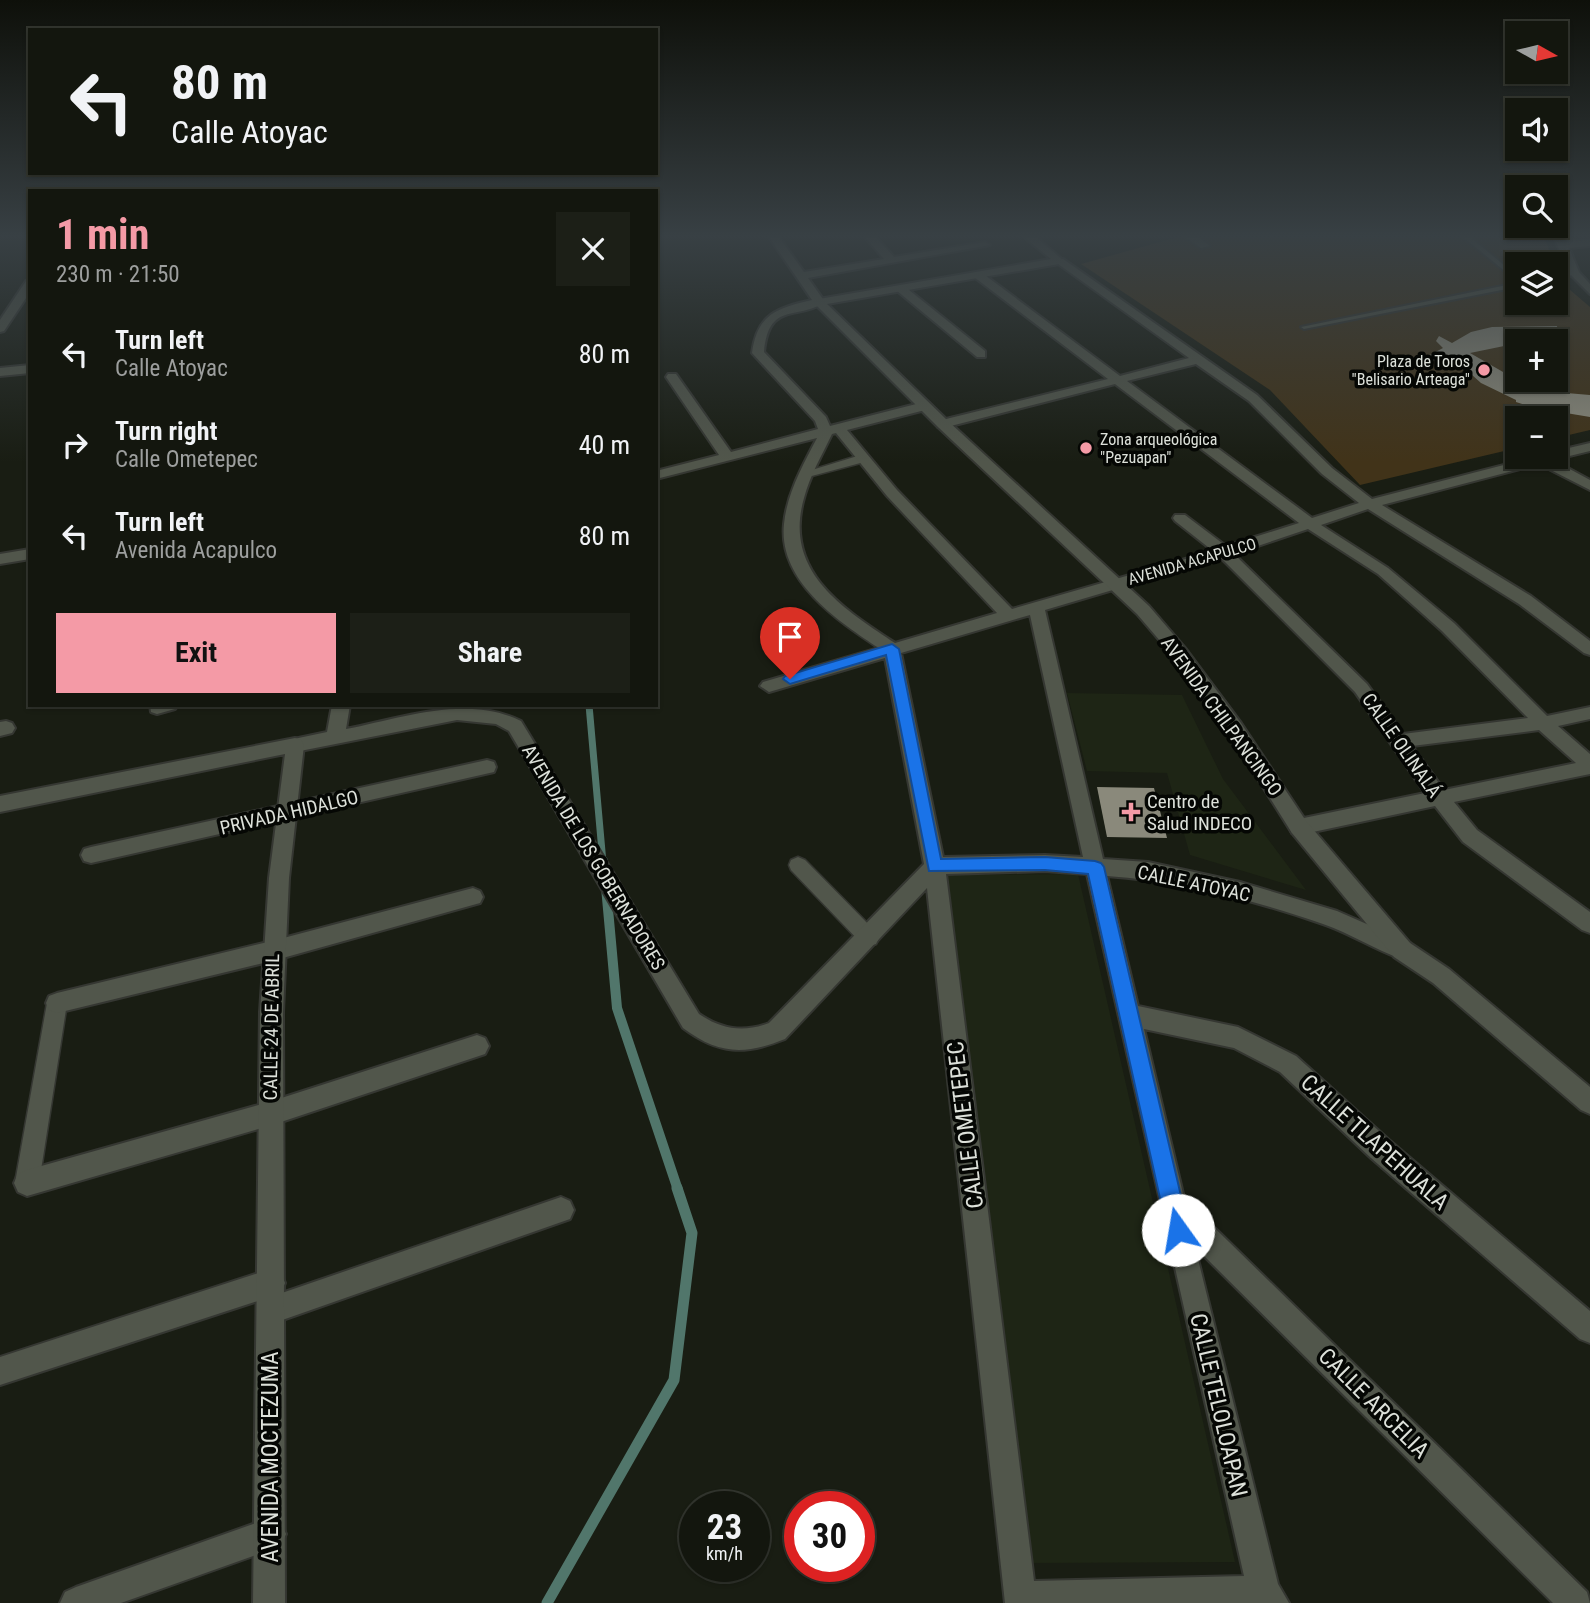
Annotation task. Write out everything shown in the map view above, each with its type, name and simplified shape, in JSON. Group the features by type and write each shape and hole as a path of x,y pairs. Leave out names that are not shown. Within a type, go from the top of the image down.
{"street":[{"path":"0,329 11,312"},
{"path":"784,312 767,320 759,334 758,353 821,420 864,458 892,493 1008,615"},
{"name":"AVENIDA CHILPANCINGO","path":"829,312 924,406 1112,584 1143,610 1179,652 1235,728 1299,827 1402,950 1441,976 1590,1102"},
{"path":"929,312 981,354"},
{"path":"1028,312 1311,525 1383,571 1448,627 1543,723 1590,766"},
{"path":"1132,312 1253,397 1327,471 1370,504 1525,600 1590,649"},
{"path":"943,424 1200,359"},
{"path":"0,372 28,369"},
{"path":"672,377 727,457"},
{"path":"658,474 924,406"},
{"path":"832,430 807,473 795,502 791,525 797,565 818,593 837,610 892,649"},
{"path":"1568,453 1590,447"},
{"path":"807,473 864,458"},
{"name":"AVENIDA ACAPULCO","path":"769,686 1224,552 1370,504 1505,469"},
{"path":"1563,469 1590,486"},
{"name":"CALLE OLINALÁ","path":"1180,518 1224,552 1361,688 1439,798 1470,836 1590,925"},
{"path":"0,559 28,555"},
{"name":"CALLE TELOLOAPAN","path":"1036,607 1172,1204 1269,1597"},
{"name":"CALLE OMETEPEC","path":"892,649 934,866 1020,1600"},
{"path":"335,737 341,707"},
{"path":"1398,741 1543,723 1590,713"},
{"name":"AVENIDA DE LOS GOBERNADORES","path":"0,804 457,714 499,718 515,726 523,736 691,1021 709,1034 734,1040 757,1040 777,1031 934,866"},
{"name":"CALLE 24 DE ABRIL","path":"271,1297 269,1114 272,951 284,814 296,745"},
{"path":"1299,827 1590,766"},
{"name":"PRIVADA HIDALGO","path":"91,855 487,767"},
{"name":"CALLE ATOYAC","path":"934,866 1045,863 1148,870 1240,891 1330,917 1402,950"},
{"path":"797,865 869,937"},
{"path":"473,897 272,951 57,1003 27,1183 269,1114 477,1046"},
{"name":"CALLE TLAPEHUALA","path":"1129,1015 1238,1038 1289,1064 1380,1149 1590,1329"},
{"name":"CALLE ARCELIA","path":"1172,1204 1576,1603"},
{"path":"0,1371 271,1297 561,1210"},
{"name":"AVENIDA MOCTEZUMA","path":"269,1603 271,1297"},
{"path":"76,1603 270,1534"},
{"path":"1020,1600 1269,1597"}],"lane":[{"path":"1304,327 1376,312"}],"shaded area":[{"path":"1153,312 1505,312 1505,315 1568,315 1568,312 1590,312 1590,430 1568,435 1568,406 1505,406 1505,451 1360,485 1270,390"},
{"path":"1067,693 1182,695 1223,779 1306,890 1190,855 1167,773 1087,771"},
{"path":"1078,874 1235,1562 1029,1563 944,875"}],"building":[{"path":"1557,326 1557,329 1505,329 1505,346 1470,353 1505,373 1505,392 1590,395 1590,417 1568,413 1568,406 1529,406 1516,402 1481,383 1452,357 1426,362 1424,358 1443,348 1436,341 1439,336 1452,343 1471,332 1492,327"},
{"name":"Centro de Salud INDECO","path":"1097,787 1154,788 1167,838 1107,837"}],"waterway":[{"path":"589,707 603,863"},
{"path":"606,887 617,1008 678,1190"},
{"path":"547,1603 674,1380 692,1233 677,1188"}],"place":[{"name":"Plaza de Toros \"Belisario Arteaga\"","path":"1484,370"},
{"name":"Zona arqueológica \"Pezuapan\"","path":"1086,448"},
{"name":"Centro de Salud INDECO","path":"1131,812"}],"route":[{"path":"790,679 892,649 934,866 1045,863 1095,867 1178,1230"}]}
